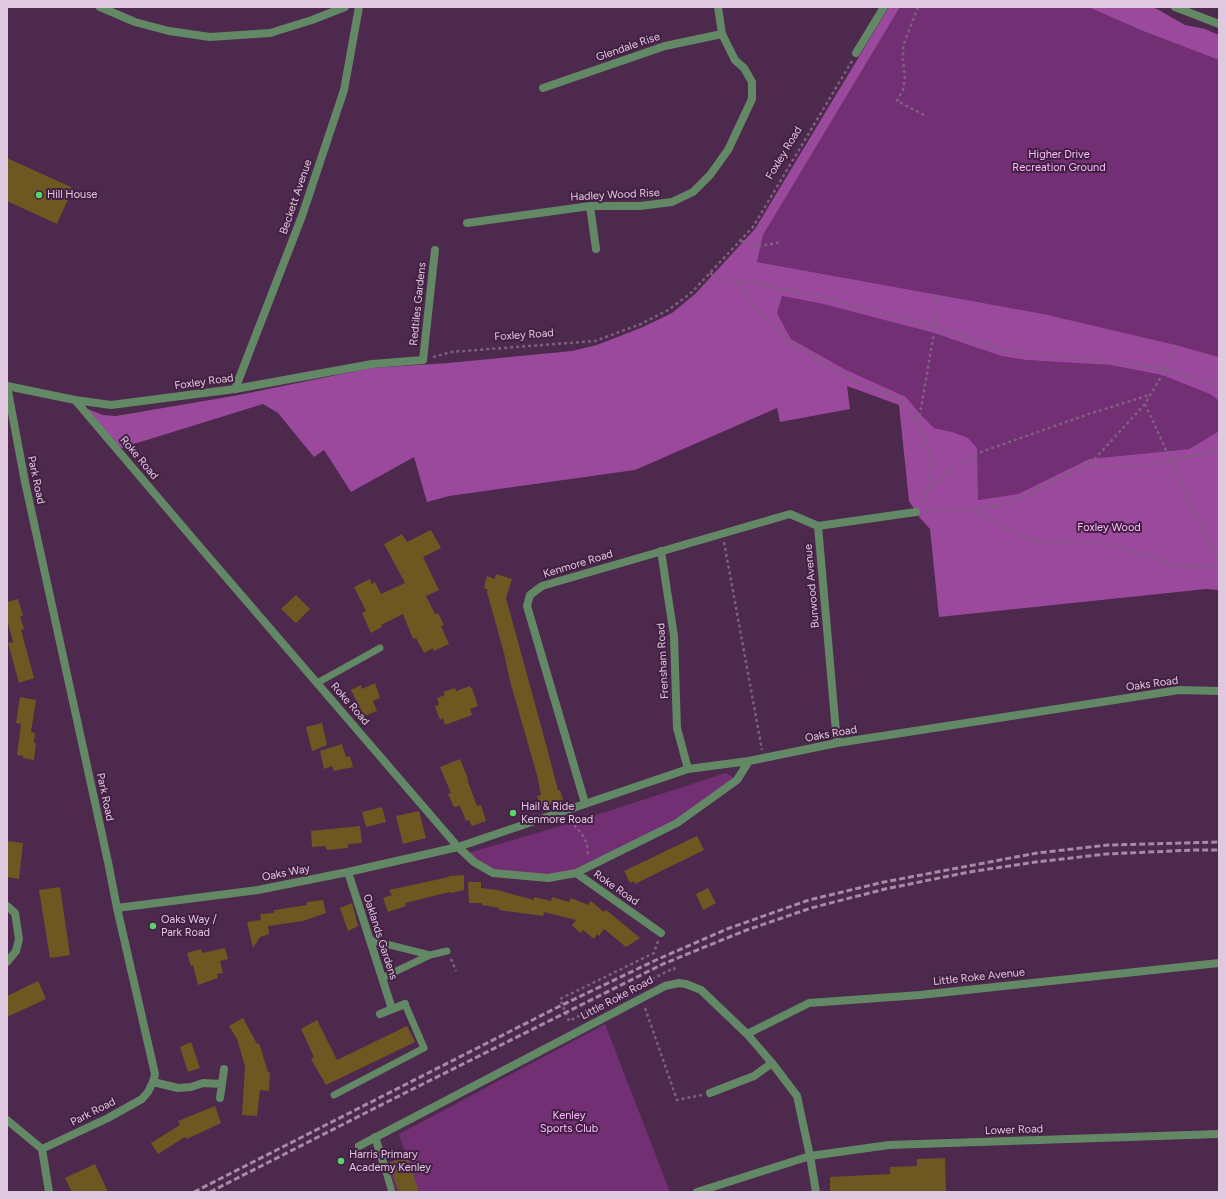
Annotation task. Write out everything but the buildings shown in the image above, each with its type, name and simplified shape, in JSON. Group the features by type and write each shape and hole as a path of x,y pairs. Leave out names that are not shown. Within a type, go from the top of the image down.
{"street":[{"path":"100,7 135,22 169,31 210,37 270,33 312,20 345,7"},
{"name":"Beckett Avenue","path":"235,389 302,216 344,90 359,7"},
{"name":"Hadley Wood Rise","path":"467,222 590,206 640,206 672,202 694,192 710,175 728,150 752,99 752,82 744,68 735,60 722,34 718,7"},
{"path":"856,53 884,7"},
{"path":"1175,7 1219,24"},
{"name":"Glendale Rise","path":"543,88 665,46 722,34"},
{"path":"590,206 596,249"},
{"name":"Redtiles Gardens","path":"423,360 435,250"},
{"name":"Foxley Road","path":"7,386 75,400 111,405 235,389 372,364 423,360"},
{"name":"Park Road","path":"7,386 25,482 117,908 155,1074 148,1092 142,1099 108,1118 42,1149"},
{"name":"Roke Road","path":"75,400 458,847 474,862 493,873 548,878 576,873 661,933"},
{"path":"818,526 916,512"},
{"name":"Kenmore Road","path":"585,803 526,606 530,595 542,586 790,514 818,526"},
{"name":"Burwood Avenue","path":"818,526 837,743"},
{"name":"Frensham Road","path":"661,551 674,636 678,728 688,769"},
{"name":"Oaks Road","path":"458,847 688,769 749,761 837,743 1179,690 1219,691"},
{"path":"576,873 677,823 737,780 749,761"},
{"name":"Oaks Way","path":"117,908 258,890 348,872 458,847"},
{"name":"Oaklands Gardens","path":"348,872 392,1009"},
{"path":"7,906 15,913 19,938 16,951 7,962"},
{"name":"Little Roke Avenue","path":"747,1034 809,1003 920,995 1219,964"},
{"name":"Little Roke Road","path":"359,1146 665,986 679,983 701,990 747,1034 772,1063 797,1096 816,1192"},
{"path":"380,1014 405,1004"},
{"path":"710,1093 754,1076 772,1063"},
{"path":"220,1098 224,1069"},
{"path":"153,1082 178,1088 191,1087 203,1083 222,1084"},
{"path":"7,1120 42,1149 49,1192"},
{"name":"Lower Road","path":"698,1192 810,1156 889,1145 1219,1134"},
{"path":"375,1137 384,1165"}],"lane":[{"path":"317,683 380,648"},
{"path":"370,940 430,955"},
{"path":"382,978 430,955 447,952"},
{"path":"334,1095 424,1048 405,1004"},
{"path":"384,1165 392,1192"}],"path":[{"path":"918,7 903,46 905,78 903,90 897,101 924,116"},
{"name":"Foxley Road","path":"423,360 451,352 595,341 641,324 668,310 692,292 753,227 856,53"},
{"path":"741,241 761,246 781,242"},
{"path":"710,273 736,280 824,297 934,326 1009,351 1028,354 1059,355 1165,369 1219,386"},
{"path":"736,280 761,313 787,341 843,376 903,401 916,421 929,450 931,470 927,491 916,512 974,510 1019,499 1088,465 1145,404 1165,369 1176,345"},
{"path":"916,421 920,414 938,295"},
{"path":"927,491 948,471 978,453 1086,415 1149,395"},
{"path":"1145,404 1170,461 1219,561"},
{"path":"1088,465 1123,466 1161,464 1219,450"},
{"path":"974,510 1014,533 1037,542 1070,541 1111,545 1149,555 1174,566 1219,567"},
{"path":"722,533 763,758"},
{"path":"574,822 587,844"},
{"path":"447,952 456,972"},
{"path":"654,953 560,999 569,1021 674,968"},
{"path":"648,1017 677,1100 710,1093"}],"green space":[{"name":"Foxley Wood","path":"889,7 900,7 763,235 757,262 1044,314 1176,345 1219,357 1219,401 1210,394 1162,375 1110,365 1026,360 1001,356 934,333 823,304 782,296 777,313 791,339 846,370 906,397 934,428 952,432 968,438 977,448 978,500 1018,494 1089,459 1189,449 1219,431 1219,590 1206,589 939,617 930,529 920,518 909,501 899,405 847,386 850,409 780,422 777,408 635,470 449,496 427,502 414,457 351,492 324,450 314,457 278,413 263,404 121,448 85,408 103,415 116,416 239,395 371,368 449,363 572,351 597,345 643,327 672,313 695,294 755,229"},
{"name":"Higher Drive Recreation Ground","path":"900,7 1088,7 1143,31 1219,60 1219,357 1176,345 1044,314 757,262 763,235"},
{"path":"1088,7 1151,7 1157,9 1185,25 1205,29 1219,35 1219,60 1143,31"},
{"path":"782,296 823,304 934,333 1001,356 1026,360 1110,365 1162,375 1211,394 1219,401 1219,431 1189,449 1089,459 1018,494 978,500 952,432 934,428 920,414 791,339 777,313"},
{"path":"726,773 737,780 677,823 576,873 548,878 493,873 465,854 574,822"},
{"name":"Kenley Sports Club","path":"605,1024 670,1192 397,1192 387,1163 406,1156 399,1134"}],"railway":[{"path":"194,1192 558,1007 656,960 727,929 809,900 884,882 1037,853 1108,845 1219,842"},
{"path":"210,1192 663,964 744,931 811,908 885,889 969,872 1036,862 1106,854 1219,850"}],"place":[{"name":"Hill House","path":"39,195"},
{"name":"Hail & Ride Kenmore Road","path":"513,813"},
{"name":"Oaks Way / Park Road","path":"153,926"},
{"name":"Harris Primary Academy Kenley","path":"341,1161"}]}
